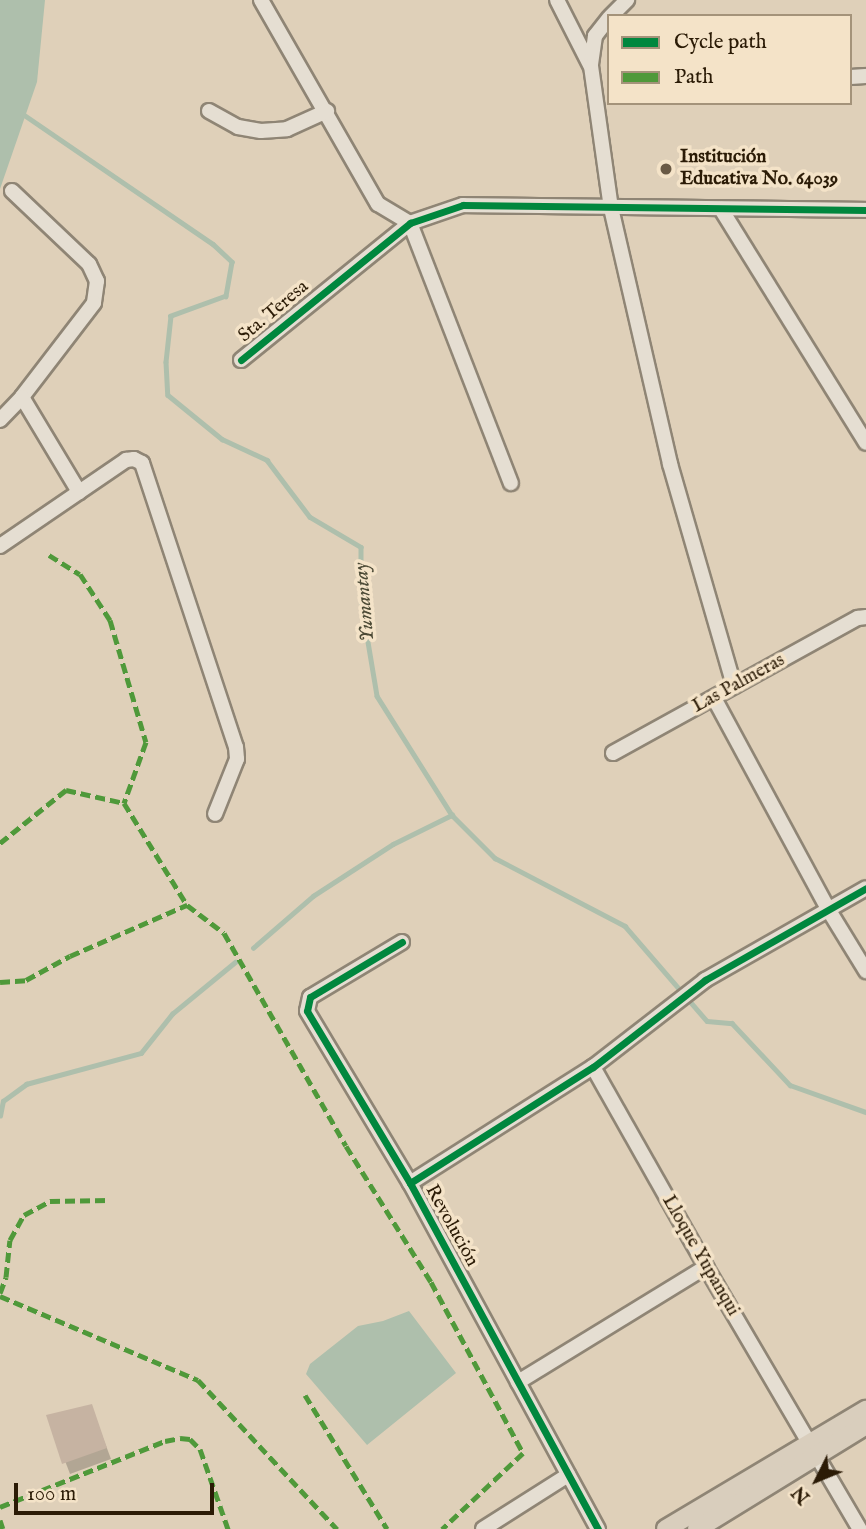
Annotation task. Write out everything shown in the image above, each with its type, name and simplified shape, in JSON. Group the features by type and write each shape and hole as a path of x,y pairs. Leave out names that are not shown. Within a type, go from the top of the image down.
{"main road":[{"path":"697,1529 866,1410"},
{"path":"666,1529 814,1449 866,1425"}],"street":[{"path":"261,0 378,204 410,223 511,482"},
{"path":"557,0 602,92 611,208 670,464 734,687"},
{"path":"613,14 627,0"},
{"path":"591,66 595,36 607,21"},
{"path":"209,111 238,127 261,131 287,129 327,111"},
{"path":"0,420 22,397 94,303 97,281 89,264 12,191"},
{"name":"Sta. Teresa","path":"241,360 410,223 463,205 866,210"},
{"path":"721,209 866,443"},
{"path":"22,397 79,492"},
{"path":"0,546 126,460 134,458 142,463 236,747 237,759 215,814"},
{"name":"Las Palmeras","path":"613,752 858,618 866,617"},
{"path":"714,698 828,909 866,971"},
{"path":"410,1183 593,1067 705,980 866,888"},
{"name":"Revolución","path":"402,942 310,998 307,1012 410,1183 598,1529"},
{"name":"Lloque Yupanqui","path":"593,1067 706,1267 860,1529"},
{"path":"518,1382 706,1267"},
{"path":"483,1529 568,1475"}],"shaded area":[{"path":"0,0 45,0 37,82 0,189"},
{"path":"409,1311 456,1373 367,1445 306,1374 310,1364 358,1326 383,1321"}],"building":[{"path":"92,1404 107,1448 62,1464 46,1415"}],"waterway":[{"name":"Yumantay","path":"23,114 213,244 232,262 226,296 171,316 166,362 168,395 222,439 267,460 310,517 361,547 361,600 377,696 452,815 495,858 625,926 707,1021 732,1023 790,1085 866,1112"},
{"path":"253,948 313,896 393,844 452,815"},
{"path":"0,1116 3,1101 26,1084 141,1053 172,1014 235,962"}],"marked path":[{"path":"49,555 80,574 110,620 146,742 124,803 187,905 224,933 346,1146 431,1282 523,1453 442,1529"},
{"path":"0,843 66,790 124,803"},
{"path":"0,982 26,980 70,956 187,905"},
{"path":"0,1293 6,1277 10,1240 24,1215 50,1201 110,1200"},
{"path":"0,1296 198,1380 337,1529"},
{"path":"305,1395 387,1529"},
{"path":"0,1507 165,1441 180,1438 190,1439 200,1449 228,1529"},
{"path":"0,1520 3,1529"}],"cycle path":[{"path":"241,360 410,223 463,205 866,210"},
{"path":"410,1183 593,1067 705,980 866,888"},
{"path":"402,942 310,997 307,1011 410,1183 598,1529"}],"place":[{"name":"Institución Educativa No. 64039","path":"666,169"}]}
